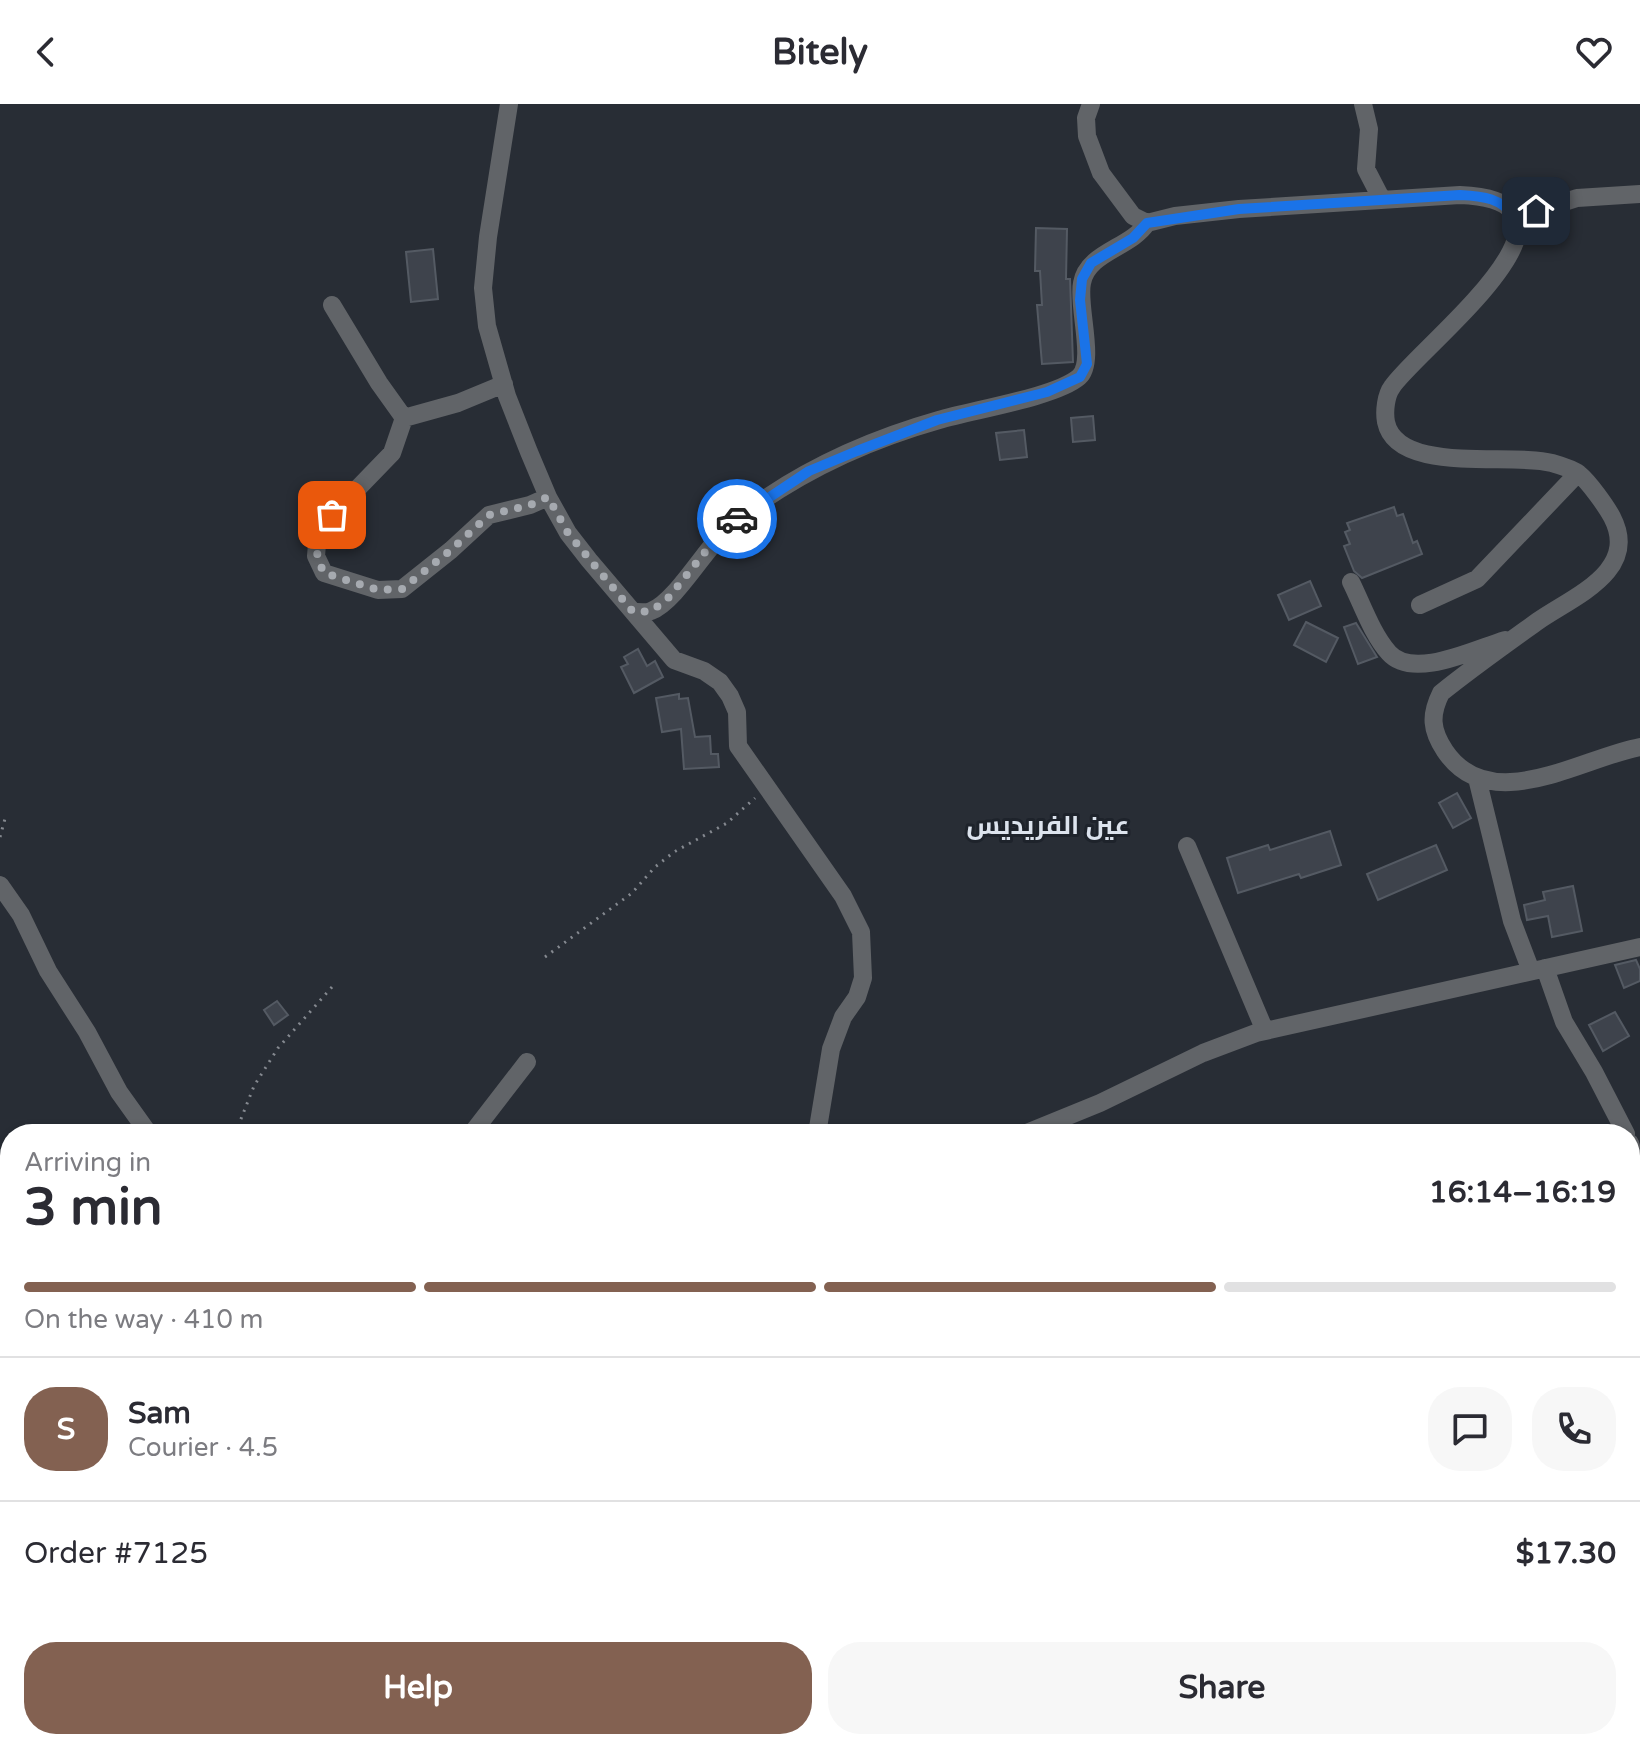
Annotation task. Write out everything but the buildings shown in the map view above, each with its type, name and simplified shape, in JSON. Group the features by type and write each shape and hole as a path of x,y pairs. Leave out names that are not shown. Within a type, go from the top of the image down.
{"street":[{"path":"509,104 483,288 487,326 504,384 548,497 568,533 674,660 704,671 720,682 737,712 738,746 843,896 861,932 863,978 831,1049 819,1124"},
{"path":"1091,104 1086,118 1087,136 1101,173 1133,216 1147,223 1239,209 1382,200 1480,196 1495,199 1509,208 1515,218 1517,238 1504,266 1477,300 1412,363 1390,389 1385,418 1389,433 1395,441 1425,456 1520,458 1553,463 1578,473 1605,504 1620,532 1621,548 1617,561 1592,585 1441,693 1433,708 1432,721 1438,741 1450,759 1477,778 1497,782 1526,781 1560,773 1613,752 1640,747"},
{"path":"1363,104 1369,129 1366,169 1382,200"},
{"path":"1515,218 1577,198 1640,194"},
{"path":"633,612 652,611 685,580 734,521 809,471 937,420 1047,392 1080,377 1087,364 1080,300 1082,279 1091,263 1133,238 1147,223"},
{"path":"332,305 404,418"},
{"path":"404,418 458,403 504,384"},
{"path":"404,418 392,453 318,533 316,556 324,573 378,590 402,589 489,515 548,497"},
{"path":"1420,605 1477,579 1578,473"},
{"path":"1351,582 1387,651 1405,663 1431,663 1519,635"},
{"path":"1477,778 1512,921 1621,1124"},
{"path":"1187,846 1265,1031"},
{"path":"0,885 21,915 48,971 87,1032 119,1092 142,1124"},
{"path":"1049,1124 1100,1103 1203,1053 1265,1031 1640,947"},
{"path":"481,1124 527,1062"}],"path":[{"path":"545,957 632,893 655,867 674,852 727,823 767,788"},
{"path":"0,837 6,815"},
{"path":"239,1124 254,1086 278,1048 332,987"}],"way so far":[{"path":"332,515 318,533 316,556 324,573 378,590 402,589 489,515 548,497 568,533 633,612 652,611 669,597 737,519"}],"district":[{"name":"عين الفريديس","path":"1048,825"}],"route":[{"path":"737,519 809,471 857,451 937,420 1047,392 1080,377 1087,364 1080,300 1082,279 1091,263 1133,238 1147,223 1175,216 1239,209 1460,195 1495,199 1509,208 1515,218 1536,211"}]}
